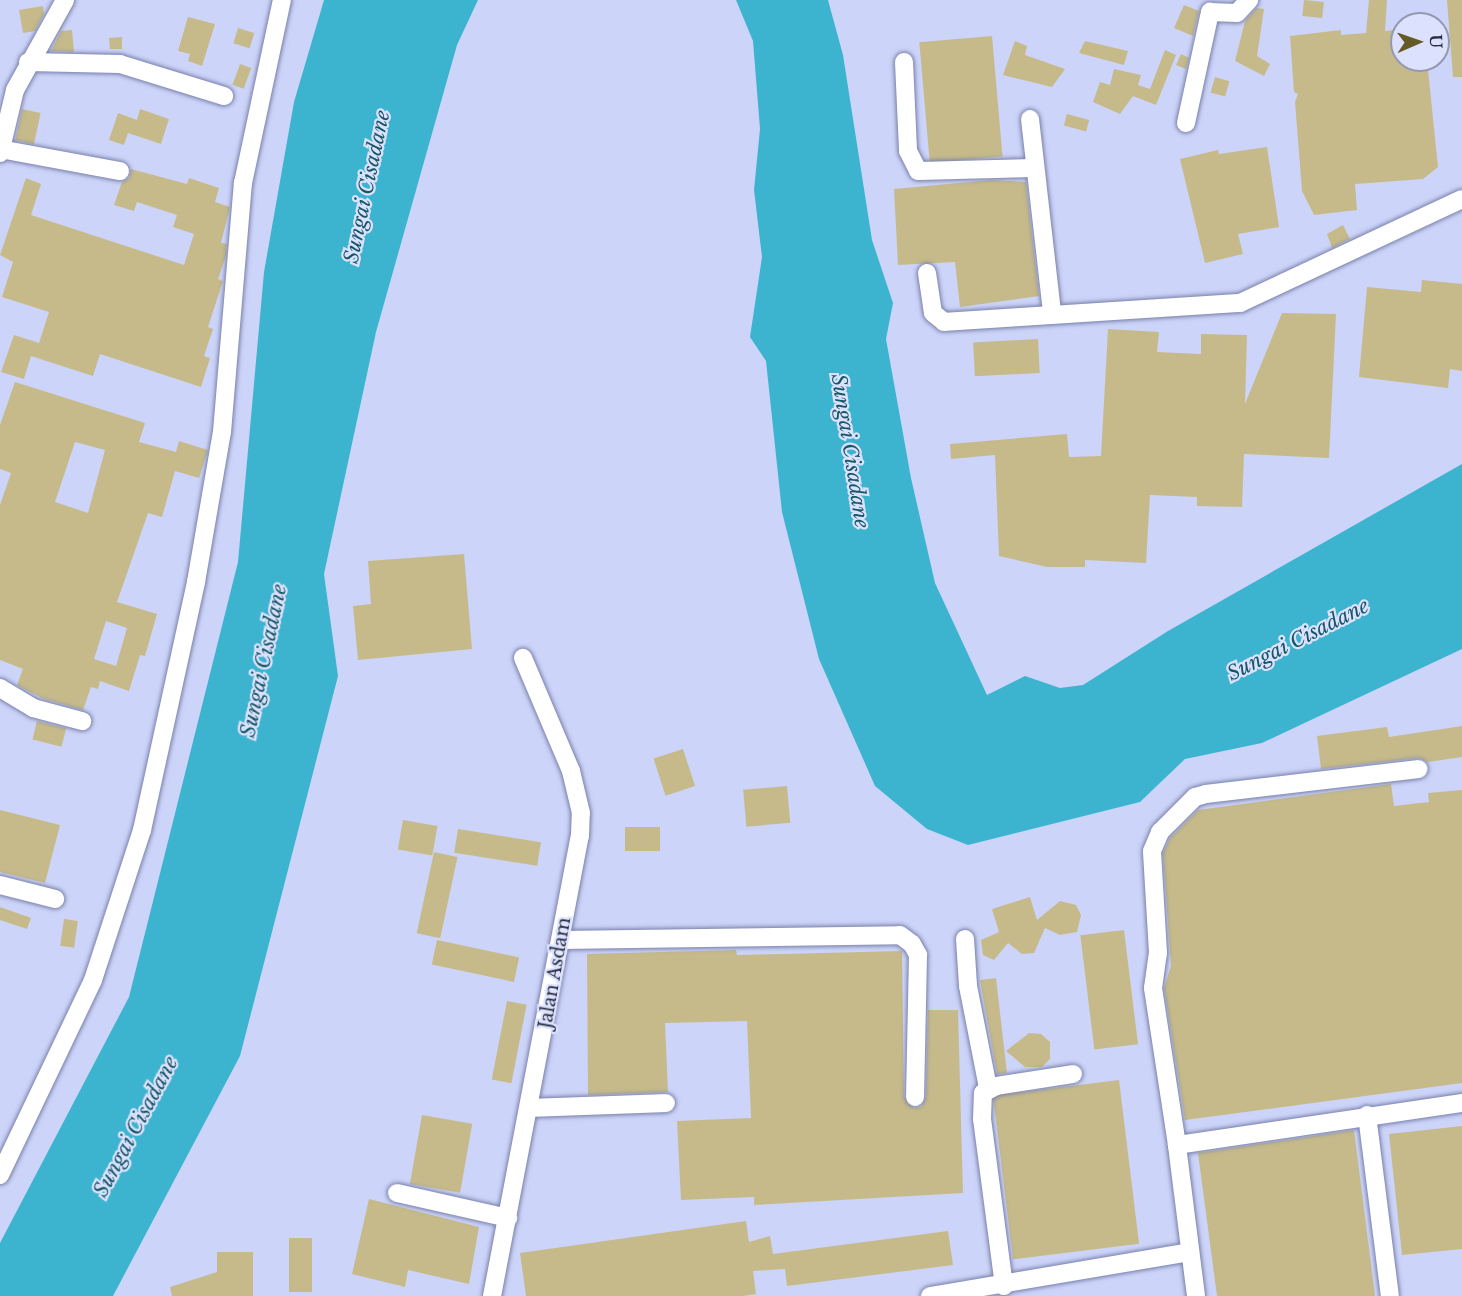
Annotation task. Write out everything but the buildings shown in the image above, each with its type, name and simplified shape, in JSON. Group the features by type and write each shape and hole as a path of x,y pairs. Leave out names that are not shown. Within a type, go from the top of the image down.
{"street":[{"path":"65,0 28,62 7,114 0,151 120,171"},
{"path":"0,1175 93,980 142,830 196,582 222,432 243,183 282,0"},
{"path":"1186,123 1210,12 1237,13 1249,0"},
{"path":"28,62 120,64 224,96"},
{"path":"904,62 908,151 918,171 1034,168"},
{"path":"1030,119 1034,168 1052,289 1052,313"},
{"path":"927,273 933,313 944,322 1052,313 1247,302 1462,199"},
{"name":"Jalan Asdam","path":"492,1296 561,940 581,813 572,771 523,658"},
{"path":"0,688 33,708 82,721"},
{"path":"1196,1296 1154,988 1158,953 1152,851 1160,832 1195,797 1206,794 1419,769"},
{"path":"0,885 55,899"},
{"path":"561,940 900,935 912,944 918,955 915,1097"},
{"path":"965,939 968,986 988,1088"},
{"path":"1004,1286 981,1110 983,1093 988,1088 1073,1074"},
{"path":"530,1108 666,1103"},
{"path":"1177,1145 1367,1115 1462,1103"},
{"path":"1367,1115 1390,1296"},
{"path":"397,1193 508,1218"},
{"path":"930,1296 1004,1286 1190,1252"}],"water":[{"name":"Sungai Cisadane","path":"324,0 478,0 457,45 376,332 324,574 338,676 240,1056 113,1296 0,1296 0,1243 129,997 238,562 264,272 294,102"},
{"name":"Sungai Cisadane","path":"736,0 828,0 843,55 872,240 893,303 886,339 911,478 935,583 987,695 1025,676 1060,688 1083,685 1168,631 1462,464 1462,649 1262,743 1185,759 1140,802 968,845 927,829 875,786 819,659 782,512 766,361 750,337 762,257 754,190 760,129 753,41"}]}
